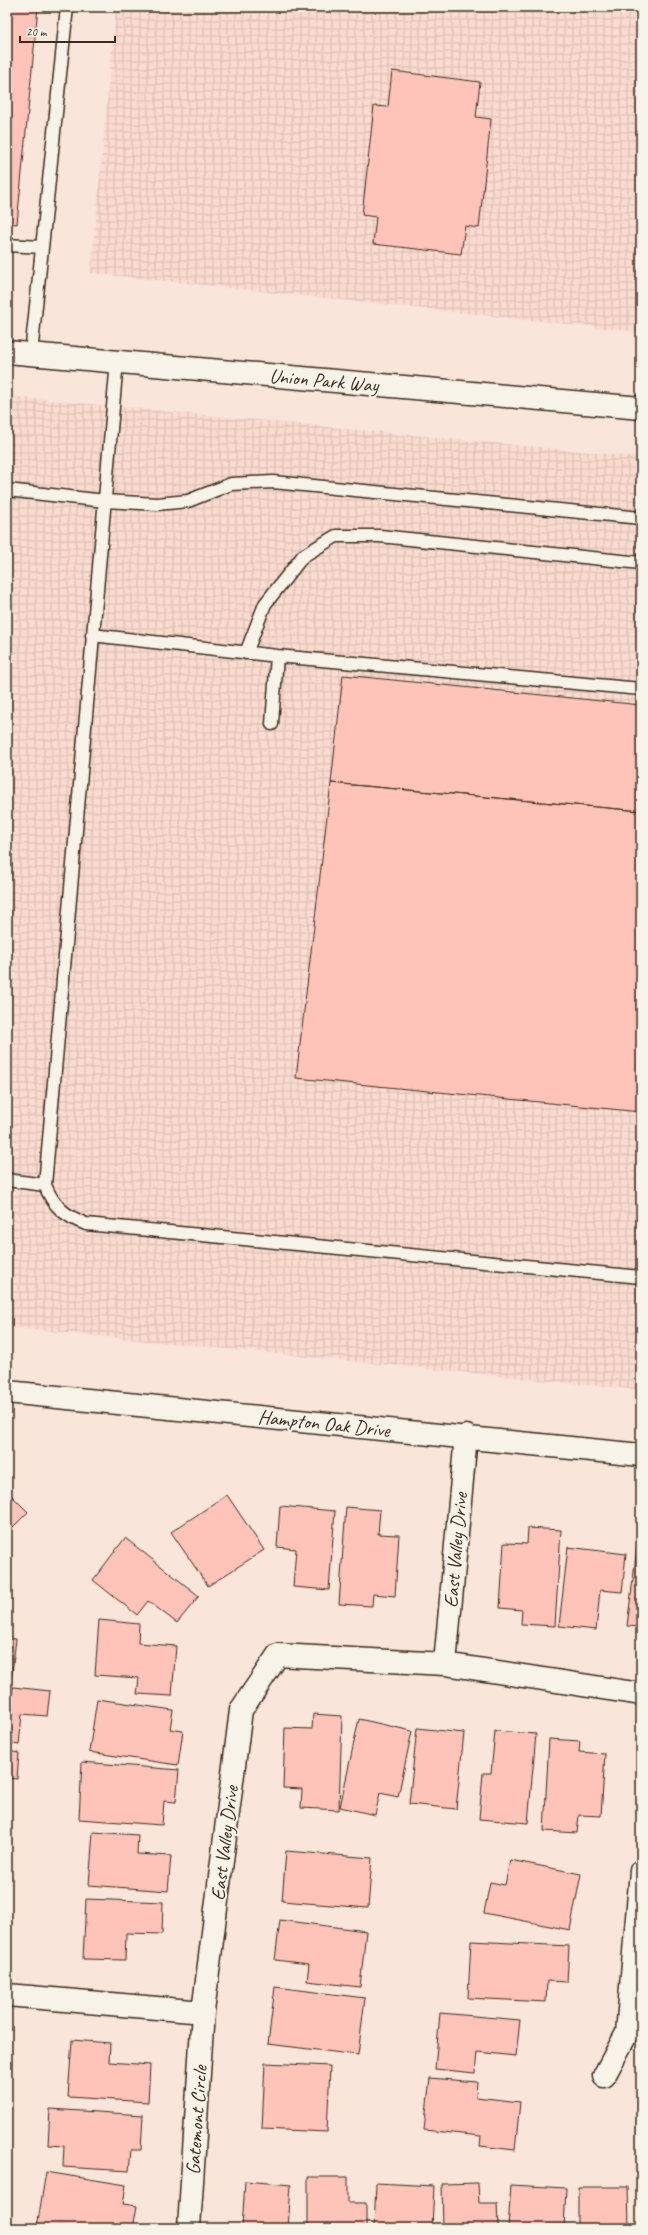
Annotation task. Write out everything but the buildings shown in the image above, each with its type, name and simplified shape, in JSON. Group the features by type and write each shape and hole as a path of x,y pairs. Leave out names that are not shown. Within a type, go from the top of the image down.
{"street":[{"name":"Union Park Way","path":"7,352 641,408"},
{"name":"Hampton Oak Drive","path":"7,1392 466,1436 641,1455"},
{"name":"East Valley Drive","path":"445,1664 466,1436"},
{"name":"East Valley Drive","path":"204,2012 241,1710 278,1655 445,1664 641,1694"},
{"path":"604,2076 627,2033 641,1871"},
{"path":"7,1995 204,2012"},
{"name":"Gatemont Circle","path":"189,2228 204,2012"}],"lane":[{"path":"31,354 67,7"},
{"path":"7,245 42,247"},
{"path":"117,361 44,1185 49,1197 60,1211 70,1218 86,1224 641,1277"},
{"path":"7,490 105,501 158,504 188,501 231,484 273,482 641,518"},
{"path":"246,653 265,604 303,556 336,536 380,536 641,563"},
{"path":"92,635 246,653 641,689"},
{"path":"272,724 277,656"},
{"path":"7,1180 44,1185"}],"shaded area":[{"path":"116,7 641,7 641,332 91,273"},
{"path":"7,396 641,457 641,1390 7,1327"}]}
